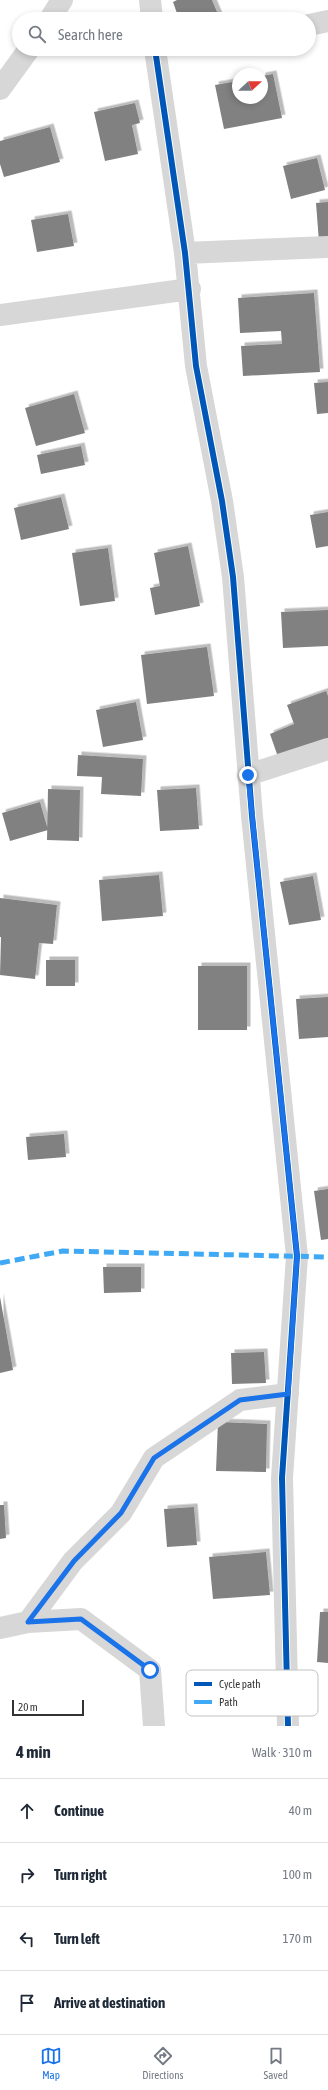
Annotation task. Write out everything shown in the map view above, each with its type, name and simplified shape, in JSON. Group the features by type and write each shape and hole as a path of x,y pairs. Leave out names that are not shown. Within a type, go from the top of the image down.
{"street":[{"path":"54,12 62,0"},
{"path":"150,0 151,12"},
{"path":"316,24 328,21"},
{"path":"0,89 25,56"},
{"path":"156,56 190,289 196,366 222,501 233,577 248,775 297,1256 282,1478 287,1670"},
{"path":"185,253 328,247"},
{"path":"0,315 190,289"},
{"path":"248,775 328,749"},
{"path":"28,1622 74,1561 121,1513 154,1458 240,1400 288,1394"},
{"path":"0,1628 28,1622 81,1619 150,1670 154,1726"},
{"path":"288,1716 288,1726"}],"building":[{"path":"177,0 212,0 217,12 177,12 173,2"},
{"path":"273,74 282,118 224,129 215,85 232,82 232,104 268,104 268,75"},
{"path":"135,103 140,123 132,125 138,154 105,161 94,112"},
{"path":"50,127 60,162 4,177 0,164 0,141"},
{"path":"317,158 325,190 291,199 283,166"},
{"path":"328,202 328,241 319,242 316,203"},
{"path":"68,214 74,246 37,252 31,220"},
{"path":"314,293 320,372 243,376 241,346 282,344 281,331 240,333 238,298"},
{"path":"328,382 328,413 317,414 314,383"},
{"path":"74,394 85,433 36,446 25,408"},
{"path":"81,446 85,465 41,474 37,455"},
{"path":"61,497 69,529 21,540 14,508"},
{"path":"328,512 328,546 316,548 310,515"},
{"path":"188,546 200,606 155,615 150,588 160,586 154,553"},
{"path":"108,548 115,601 80,606 72,553"},
{"path":"328,610 328,646 283,648 281,612"},
{"path":"207,647 214,696 147,704 141,655"},
{"path":"326,691 328,696 328,738 278,757 270,734 294,724 287,705"},
{"path":"136,702 143,740 103,747 96,710"},
{"path":"78,755 143,759 141,796 101,794 102,777 77,776"},
{"path":"196,788 199,829 160,831 157,790"},
{"path":"48,789 80,790 79,841 47,840"},
{"path":"40,802 48,830 10,841 2,813"},
{"path":"159,875 163,916 102,921 99,880"},
{"path":"313,876 321,920 289,925 280,882"},
{"path":"0,898 57,905 53,944 39,943 35,979 0,975"},
{"path":"46,960 75,960 75,986 46,986"},
{"path":"198,966 247,966 247,1030 198,1030"},
{"path":"328,997 328,1037 299,1039 296,999"},
{"path":"64,1134 66,1157 28,1160 26,1137"},
{"path":"328,1189 328,1239 321,1240 314,1191"},
{"path":"103,1267 141,1267 141,1292 104,1293"},
{"path":"0,1297 13,1370 0,1373"},
{"path":"264,1352 266,1383 232,1384 231,1353"},
{"path":"218,1422 267,1424 266,1472 216,1471"},
{"path":"0,1505 4,1505 6,1538 0,1539"},
{"path":"194,1507 197,1545 167,1547 164,1509"},
{"path":"266,1552 270,1595 213,1599 209,1557"},
{"path":"320,1612 328,1612 328,1663 317,1662"}],"marked path":[{"path":"0,1263 63,1251 328,1257"}],"cycle path":[{"path":"156,56 185,253 196,366 222,501 233,577 252,816 297,1256 282,1478 287,1670"},
{"path":"288,1716 288,1726"}],"route":[{"path":"150,1670 81,1619 28,1622 74,1561 121,1513 154,1458 240,1400 288,1394 297,1256 248,775"}]}
